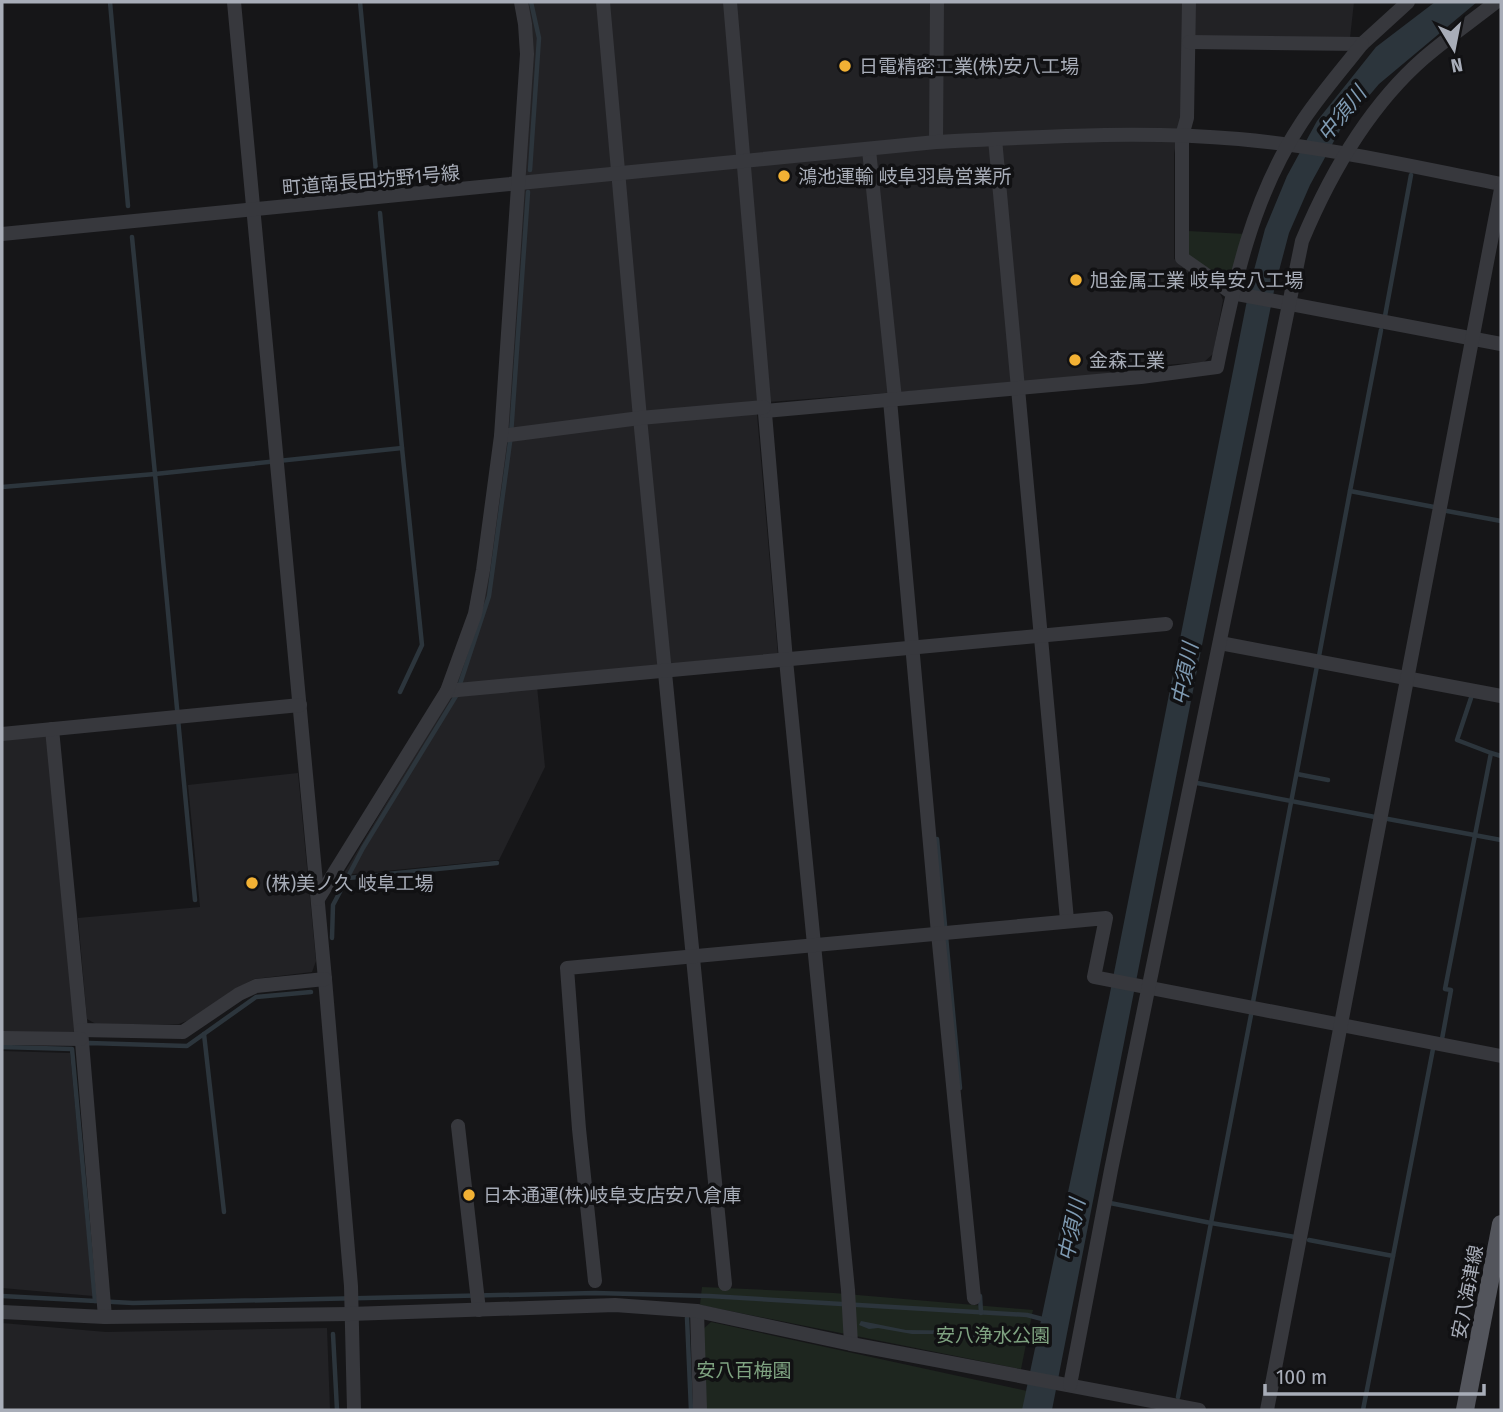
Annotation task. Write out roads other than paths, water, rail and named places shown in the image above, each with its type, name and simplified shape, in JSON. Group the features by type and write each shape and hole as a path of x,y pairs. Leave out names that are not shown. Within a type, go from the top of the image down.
{"main road":[{"name":"安八海津線","path":"1465,1410 1501,1224"}],"street":[{"path":"234,2 325,979 351,1290 354,1410"},
{"path":"318,899 447,691 475,614 501,436 527,54 526,24 521,2"},
{"path":"603,2 640,418 725,1284"},
{"path":"730,2 786,660 850,1315 850,1344"},
{"path":"936,142 937,2"},
{"path":"1189,2 1187,118 1182,136 1182,258 1235,294 1501,344"},
{"path":"501,436 640,418 892,399 1217,368 1259,201 1301,123 1362,44 1408,2"},
{"path":"1068,1385 1144,987 1220,643 1284,303 1302,240 1343,153 1397,85 1423,59 1496,2"},
{"path":"1189,42 1362,44"},
{"name":"町道南長田坊野1号線","path":"2,234 936,142 1039,136 1182,136 1291,145 1343,153 1501,186"},
{"path":"995,139 1067,920"},
{"path":"869,150 938,933 974,1298"},
{"path":"1267,1410 1501,186"},
{"path":"447,691 1166,624"},
{"path":"1220,643 1501,696"},
{"path":"2,734 300,705"},
{"path":"52,729 104,1308"},
{"path":"595,1281 579,1129 567,968 1106,918 1094,977 1501,1056"},
{"path":"2,1038 183,1032 239,994 256,986 325,979"},
{"path":"458,1126 480,1310"},
{"path":"2,1311 104,1308 480,1310 615,1305 697,1311 850,1344 1199,1410"},
{"path":"697,1311 700,1410"}],"water":[{"name":"中須川","path":"1435,2 1477,2 1379,84 1340,130 1310,185 1289,233 1275,286 1200,655 1052,1410 1022,1410 1109,998 1250,285 1265,229 1287,176 1317,121 1376,47"},
{"path":"861,1321 906,1330 988,1331 995,1343 986,1345 957,1334 912,1334 869,1329 859,1325"}],"waterway":[{"path":"110,2 128,206"},
{"path":"360,2 377,182"},
{"path":"530,170 539,38 531,2"},
{"path":"1385,316 1411,175"},
{"path":"332,938 333,905 363,848 456,696 489,596 511,435 528,192"},
{"path":"380,213 402,448"},
{"path":"132,237 155,474 402,448 422,645 400,692"},
{"path":"1381,330 1350,491 1434,507"},
{"path":"2,487 155,474 195,900"},
{"path":"1319,656 1350,491"},
{"path":"1447,511 1501,521"},
{"path":"1253,1002 1317,666"},
{"path":"1442,1039 1451,990 1445,989 1491,753 1457,740 1472,695"},
{"path":"1491,753 1501,756"},
{"path":"1297,774 1328,780"},
{"path":"1197,783 1375,817"},
{"path":"1388,819 1501,840"},
{"path":"937,839 960,1088"},
{"path":"348,878 497,863"},
{"path":"86,1045 187,1046 256,997 311,992"},
{"path":"1251,1015 1211,1223 1295,1237"},
{"path":"204,1034 224,1212"},
{"path":"2,1047 72,1049 95,1301"},
{"path":"1393,1256 1433,1049"},
{"path":"1110,1203 1211,1223 1178,1397"},
{"path":"1309,1240 1393,1256 1363,1410"},
{"path":"2,1296 133,1303 595,1293 709,1296 1027,1315 1046,1320"},
{"path":"980,1296 981,1313"},
{"path":"687,1318 691,1410"},
{"path":"333,1334 337,1410"}],"place":[{"name":"日電精密工業(株)安八工場","path":"845,66"},
{"name":"鴻池運輸 岐阜羽島営業所","path":"784,176"},
{"name":"旭金属工業 岐阜安八工場","path":"1076,280"},
{"name":"金森工業","path":"1075,360"},
{"name":"(株)美ノ久 岐阜工場","path":"252,883"},
{"name":"日本通運(株)岐阜支店安八倉庫","path":"469,1195"}],"park label":[{"name":"安八浄水公園","path":"993,1335"},
{"name":"安八百梅園","path":"744,1370"}]}
